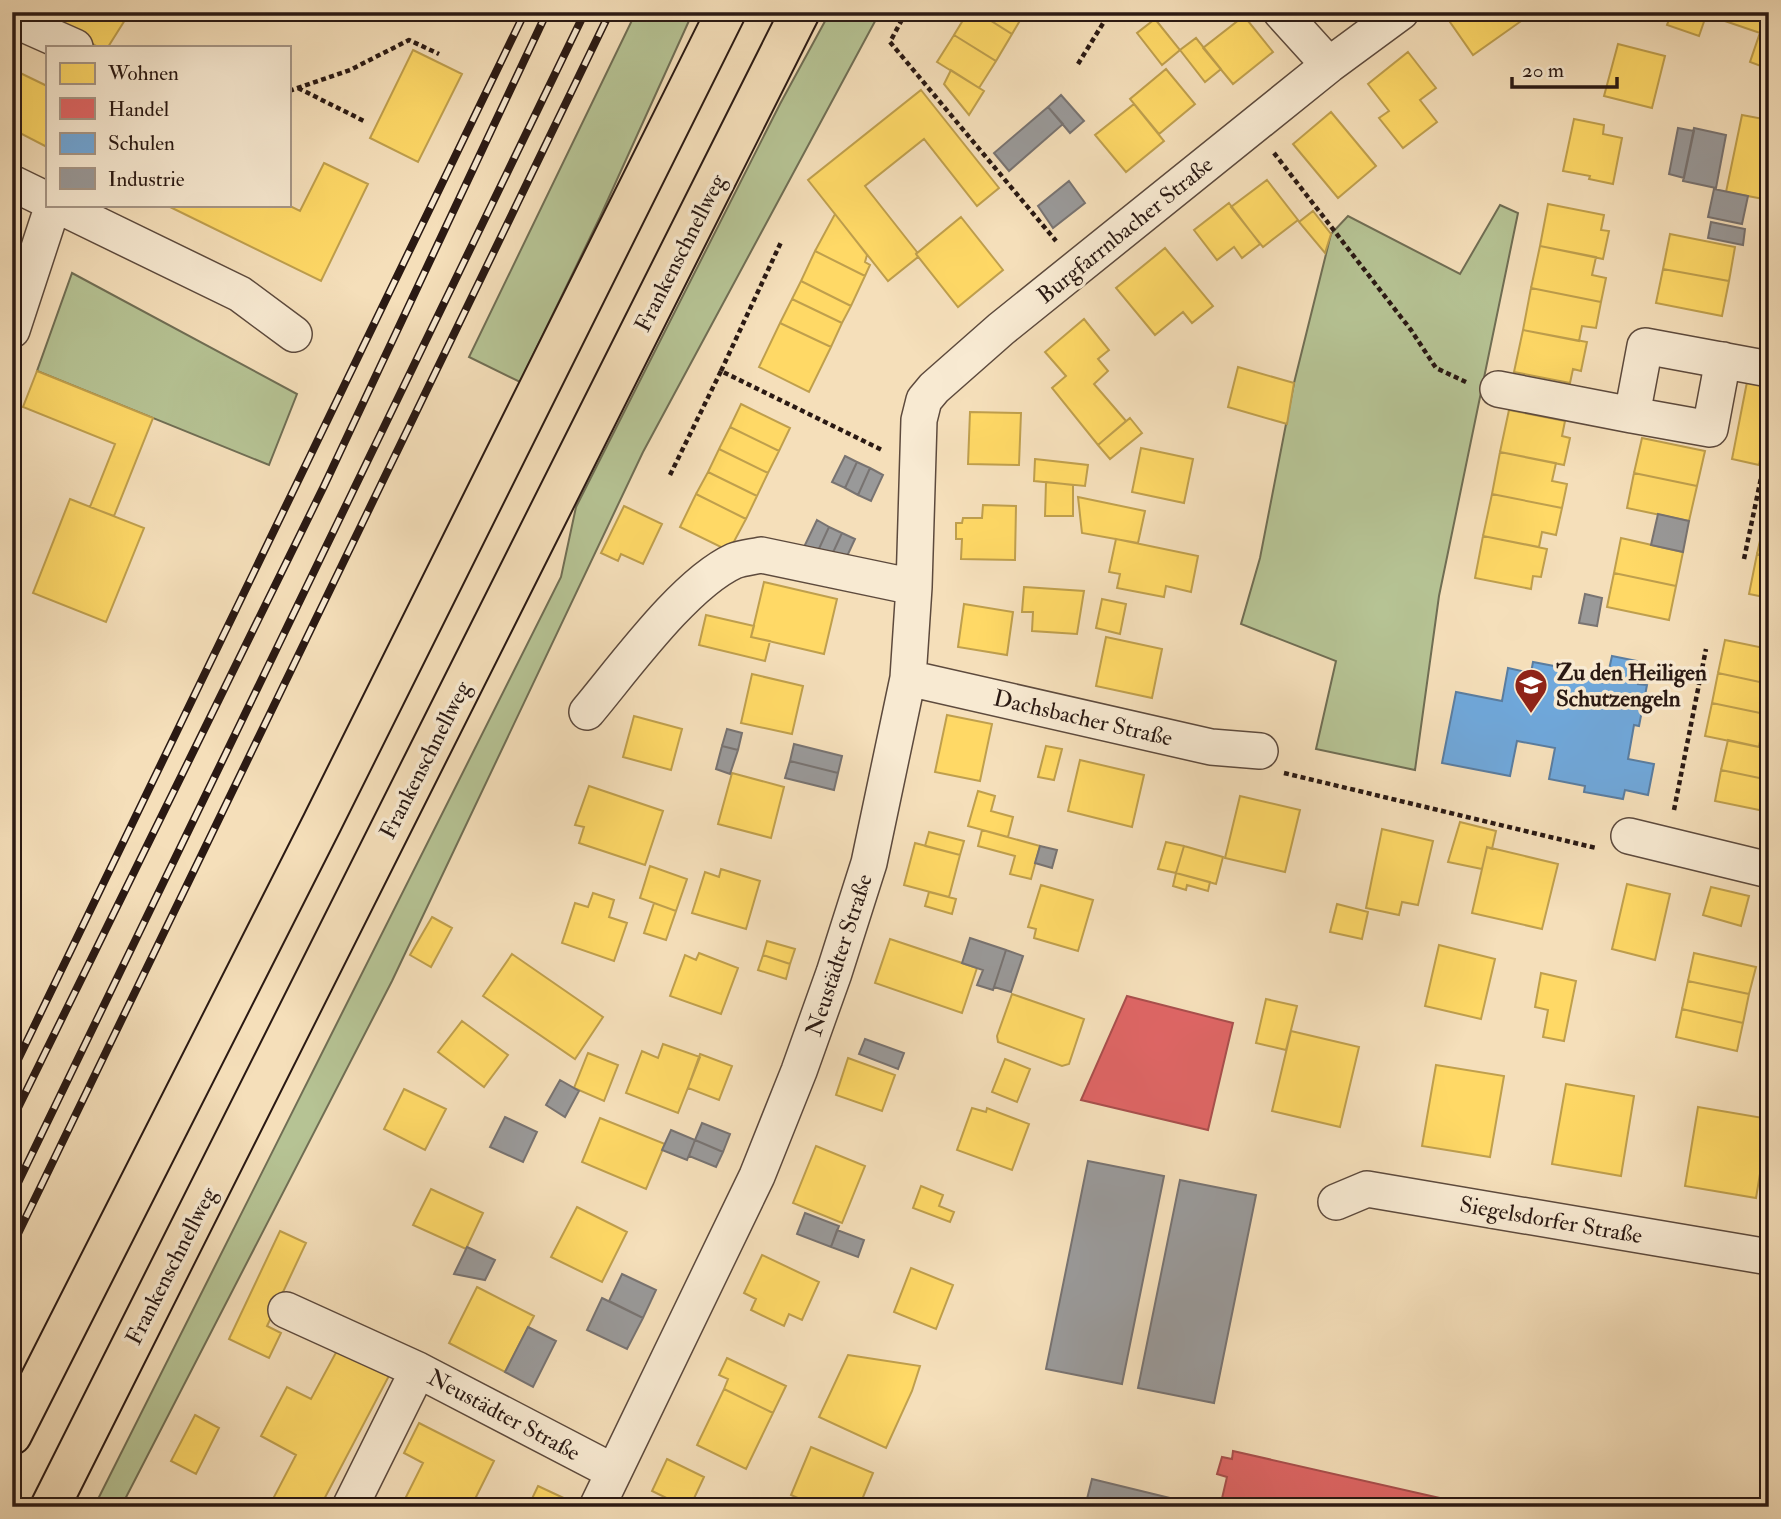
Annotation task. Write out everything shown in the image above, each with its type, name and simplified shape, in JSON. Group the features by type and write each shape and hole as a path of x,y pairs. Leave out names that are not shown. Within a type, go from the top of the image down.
{"highway":[{"path":"12,1435 322,822 726,12"},
{"name":"Frankenschnellweg","path":"50,1507 800,12"}],"street":[{"path":"1281,12 1329,65"},
{"name":"Burgfarrnbacher Straße","path":"924,400 933,388 1001,329 1329,65 1401,12"},
{"path":"12,19 72,46"},
{"path":"12,183 46,200"},
{"path":"12,330 55,206"},
{"path":"57,206 240,294 294,334"},
{"path":"1632,415 1645,346 1769,369"},
{"path":"1498,389 1710,429 1723,360"},
{"name":"Neustädter Straße","path":"597,1507 757,1176 799,1071 869,863 908,678 914,587 919,420 924,400"},
{"path":"587,712 689,595 736,560 761,555 914,587"},
{"name":"Dachsbacher Straße","path":"908,678 1211,747 1260,751"},
{"path":"1629,836 1769,870"},
{"name":"Siegelsdorfer Straße","path":"1336,1202 1367,1189 1769,1257"},
{"path":"286,1310 418,1370"},
{"name":"Neustädter Straße","path":"350,1507 418,1370 614,1472"}],"path":[{"path":"906,12 890,42 1078,267"},
{"path":"1078,64 1110,12"},
{"path":"290,91 349,70 409,40 439,54"},
{"path":"298,88 366,122"},
{"path":"1254,127 1411,330 1436,368 1471,384 1498,389"},
{"path":"670,475 782,240"},
{"path":"721,371 900,458 918,463"},
{"path":"1744,559 1769,440"},
{"path":"1667,846 1706,649"},
{"path":"1260,751 1280,772 1601,849 1629,836"}],"green space":[{"path":"636,12 693,12 600,217 520,382 469,357"},
{"path":"830,12 880,12 643,452 392,981 121,1507 94,1507 561,577 576,507 780,104"},
{"path":"1500,205 1518,213 1439,596 1415,770 1316,749 1336,661 1241,624 1260,558 1294,383 1331,234 1348,216 1460,274"},
{"path":"72,273 297,394 269,465 37,371"}],"building: Wohnen":[{"path":"66,12 130,12 109,46 96,46 59,23"},
{"path":"968,12 977,12 1012,34 996,61 954,35"},
{"path":"977,12 1025,12 1012,34"},
{"path":"1443,12 1534,12 1473,55"},
{"path":"1672,12 1707,13 1699,36 1667,25"},
{"path":"1724,12 1767,12 1760,33 1722,20"},
{"path":"1244,16 1273,52 1233,84 1203,48"},
{"path":"1155,19 1180,50 1162,65 1137,33"},
{"path":"1764,21 1769,22 1769,69 1750,62"},
{"path":"954,35 996,61 979,88 937,62"},
{"path":"1196,38 1221,69 1205,82 1180,50"},
{"path":"1618,44 1665,56 1652,108 1604,96"},
{"path":"413,50 462,74 418,162 370,138"},
{"path":"1408,52 1436,88 1420,100 1437,122 1403,148 1379,118 1389,111 1368,84"},
{"path":"12,69 46,86 46,146 12,129"},
{"path":"1166,69 1195,104 1159,134 1130,99"},
{"path":"951,70 984,91 969,115 944,84"},
{"path":"921,90 999,188 977,206 924,139 865,186 917,252 918,257 888,281 808,180"},
{"path":"1134,104 1164,141 1126,172 1095,135"},
{"path":"1331,112 1376,166 1338,198 1293,144"},
{"path":"1742,115 1769,120 1769,200 1726,192"},
{"path":"1574,119 1604,125 1603,134 1622,138 1613,184 1563,171"},
{"path":"324,163 368,184 321,281 168,206 290,206 300,211"},
{"path":"1267,180 1298,220 1263,247 1231,207"},
{"path":"1229,203 1260,244 1242,258 1234,247 1217,260 1194,230"},
{"path":"1548,204 1604,215 1601,230 1609,231 1603,259 1540,246"},
{"path":"1313,211 1331,234 1325,253 1299,222"},
{"path":"835,214 867,255 865,262 870,265 865,276 815,251"},
{"path":"961,217 1003,270 958,307 916,254"},
{"path":"1670,234 1735,247 1729,281 1663,269"},
{"path":"1540,246 1596,257 1592,275 1606,278 1601,302 1531,288"},
{"path":"1165,248 1213,306 1192,323 1183,312 1155,335 1116,288"},
{"path":"815,251 865,276 851,306 801,281"},
{"path":"1663,269 1729,281 1722,316 1656,303"},
{"path":"801,281 851,306 842,323 792,299"},
{"path":"1531,288 1601,302 1596,328 1582,326 1579,341 1523,330"},
{"path":"792,299 842,323 831,347 780,323"},
{"path":"1084,319 1109,350 1098,359 1108,371 1094,384 1126,421 1098,445 1052,388 1066,376 1045,352"},
{"path":"780,323 831,347 809,392 759,367"},
{"path":"1523,330 1587,342 1581,371 1573,369 1570,383 1514,372"},
{"path":"1238,367 1294,383 1287,424 1228,407"},
{"path":"37,371 153,418 114,516 90,507 115,444 23,407"},
{"path":"1747,382 1769,386 1769,418 1759,465 1732,459"},
{"path":"741,404 790,428 779,451 730,427"},
{"path":"1509,410 1565,421 1562,436 1570,438 1564,465 1500,452"},
{"path":"970,412 1021,413 1019,465 968,464"},
{"path":"1130,418 1142,433 1110,459 1098,445"},
{"path":"730,427 779,451 768,473 719,449"},
{"path":"1642,438 1705,451 1697,486 1634,473"},
{"path":"1141,448 1193,459 1184,503 1132,492"},
{"path":"719,449 768,473 757,496 708,472"},
{"path":"1500,452 1556,463 1552,481 1567,484 1562,508 1492,494"},
{"path":"1035,459 1088,465 1085,486 1034,481"},
{"path":"708,472 757,496 746,519 696,494"},
{"path":"1634,473 1697,486 1689,521 1627,508"},
{"path":"1046,482 1073,485 1073,516 1045,516"},
{"path":"696,494 746,519 729,551 680,527"},
{"path":"1492,494 1562,508 1556,535 1542,532 1539,547 1483,536"},
{"path":"1078,497 1145,511 1138,543 1082,533"},
{"path":"70,499 144,528 106,622 33,593"},
{"path":"983,505 1016,506 1015,560 961,559 962,539 956,539 956,523 962,523 963,518 982,518"},
{"path":"624,506 662,524 643,564 621,554 618,561 601,553"},
{"path":"1766,514 1769,515 1769,557 1757,554"},
{"path":"1483,536 1547,549 1541,577 1533,576 1531,589 1475,578"},
{"path":"1621,538 1683,552 1676,586 1614,573"},
{"path":"1116,539 1198,556 1191,592 1166,586 1164,597 1117,588 1120,574 1109,572"},
{"path":"1757,554 1769,557 1769,598 1749,594"},
{"path":"1614,573 1676,586 1669,620 1607,607"},
{"path":"764,582 837,599 824,654 751,637"},
{"path":"1024,587 1084,591 1077,634 1032,631 1033,612 1022,612"},
{"path":"1102,599 1126,604 1120,634 1096,628"},
{"path":"964,604 1013,612 1007,655 958,647"},
{"path":"706,615 754,626 751,637 770,641 765,661 699,645"},
{"path":"1106,637 1162,649 1152,698 1096,686"},
{"path":"1725,640 1769,649 1769,684 1718,673"},
{"path":"1718,673 1769,684 1765,714 1712,703"},
{"path":"752,674 803,686 792,734 741,723"},
{"path":"1712,703 1765,714 1759,747 1705,736"},
{"path":"947,715 992,724 980,781 935,772"},
{"path":"634,716 682,729 671,770 623,757"},
{"path":"1728,740 1769,749 1769,780 1721,770"},
{"path":"1046,746 1062,749 1054,780 1038,777"},
{"path":"1080,760 1144,775 1132,827 1068,811"},
{"path":"1721,770 1769,780 1769,812 1715,801"},
{"path":"732,773 784,787 771,838 718,824"},
{"path":"589,786 663,811 645,865 579,843 584,827 575,825"},
{"path":"978,791 995,796 991,811 1013,817 1008,837 968,826"},
{"path":"1240,796 1300,810 1285,872 1225,858"},
{"path":"1460,822 1496,831 1492,849 1487,847 1482,869 1448,862"},
{"path":"1382,829 1433,841 1418,905 1402,902 1399,915 1366,908"},
{"path":"982,830 1040,846 1031,879 1010,874 1015,856 978,846"},
{"path":"929,832 964,841 960,855 925,846"},
{"path":"1166,842 1184,846 1176,873 1158,869"},
{"path":"915,843 960,855 949,897 904,885"},
{"path":"1184,846 1223,857 1216,884 1176,873"},
{"path":"1487,847 1558,864 1542,929 1472,913"},
{"path":"650,866 687,879 676,911 640,898"},
{"path":"721,869 760,881 746,929 692,913 705,872 719,877"},
{"path":"1176,873 1210,882 1208,891 1187,885 1186,890 1173,886"},
{"path":"1627,884 1670,894 1655,960 1612,949"},
{"path":"1041,885 1093,900 1078,951 1034,938 1036,929 1028,927"},
{"path":"1711,887 1749,896 1741,926 1703,915"},
{"path":"929,892 956,899 952,914 925,906"},
{"path":"593,893 614,900 609,917 627,923 614,961 562,943 575,903 588,907"},
{"path":"654,903 676,911 666,940 644,933"},
{"path":"1337,904 1368,912 1362,939 1330,932"},
{"path":"432,917 452,928 431,967 410,955"},
{"path":"890,939 977,968 962,1013 875,983"},
{"path":"767,941 795,949 790,964 763,955"},
{"path":"1439,945 1495,959 1481,1019 1425,1006"},
{"path":"699,953 738,968 721,1014 670,996 685,955 696,960"},
{"path":"1694,953 1756,967 1749,994 1688,981"},
{"path":"512,954 603,1017 575,1059 483,996"},
{"path":"763,955 790,964 786,979 758,970"},
{"path":"1541,973 1576,981 1564,1041 1543,1037 1548,1010 1535,1007"},
{"path":"1688,981 1749,994 1743,1023 1682,1009"},
{"path":"1012,994 1084,1019 1069,1064 1062,1066 998,1042 997,1036"},
{"path":"1266,999 1297,1006 1286,1050 1256,1043"},
{"path":"1682,1009 1743,1023 1737,1051 1676,1037"},
{"path":"462,1021 508,1055 484,1087 438,1052"},
{"path":"1291,1031 1359,1047 1340,1127 1272,1111"},
{"path":"663,1044 700,1057 678,1113 626,1093 642,1051 658,1058"},
{"path":"588,1053 618,1065 604,1101 574,1088"},
{"path":"700,1054 732,1066 719,1100 688,1088"},
{"path":"848,1058 895,1075 882,1111 836,1095"},
{"path":"1005,1059 1030,1069 1017,1102 992,1092"},
{"path":"1436,1065 1504,1076 1490,1157 1422,1146"},
{"path":"1566,1084 1634,1096 1621,1176 1552,1164"},
{"path":"404,1089 446,1109 425,1150 384,1129"},
{"path":"1698,1107 1769,1119 1756,1198 1685,1186"},
{"path":"972,1108 986,1112 987,1108 1029,1124 1012,1170 957,1150"},
{"path":"600,1118 665,1144 646,1189 582,1162"},
{"path":"816,1146 865,1166 842,1223 793,1203"},
{"path":"921,1186 943,1195 939,1206 954,1212 950,1222 913,1208"},
{"path":"431,1189 483,1213 466,1249 413,1225"},
{"path":"577,1207 627,1232 602,1282 551,1257"},
{"path":"280,1231 306,1243 267,1326 281,1333 269,1358 229,1339"},
{"path":"762,1255 819,1282 802,1320 789,1314 784,1326 751,1310 756,1299 744,1293"},
{"path":"911,1268 953,1285 936,1329 894,1312"},
{"path":"477,1287 534,1316 505,1372 449,1343"},
{"path":"340,1345 391,1372 320,1507 292,1507 274,1497 296,1455 261,1436 287,1387 311,1399"},
{"path":"848,1355 920,1366 912,1391 886,1448 819,1417"},
{"path":"727,1358 786,1386 773,1413 724,1389 728,1379 719,1375"},
{"path":"724,1389 773,1413 746,1469 697,1445"},
{"path":"195,1415 219,1428 196,1474 171,1461"},
{"path":"419,1423 494,1461 471,1507 401,1507 423,1463 404,1453"},
{"path":"811,1447 873,1473 859,1507 818,1507 791,1495"},
{"path":"667,1459 704,1477 690,1507 652,1491"},
{"path":"538,1486 568,1500 564,1507 528,1507"}],"building: Handel":[{"path":"1127,996 1233,1023 1208,1130 1081,1100"},
{"path":"1233,1451 1462,1503 1461,1507 1220,1507 1227,1477 1217,1474 1222,1457 1232,1459"}],"building: Schulen":[{"path":"1612,656 1642,662 1638,684 1647,685 1639,726 1634,725 1628,759 1654,764 1648,795 1625,790 1623,799 1584,792 1585,786 1549,779 1555,748 1517,741 1510,776 1442,763 1456,692 1502,701 1508,668 1531,673 1533,662 1575,670 1573,676 1606,683"}],"building: Industrie":[{"path":"1061,95 1084,121 1070,133 1048,107"},
{"path":"1048,107 1063,124 1009,171 994,153"},
{"path":"1678,128 1694,131 1684,178 1669,174"},
{"path":"1694,128 1726,135 1716,188 1683,181"},
{"path":"1069,181 1085,203 1053,228 1038,206"},
{"path":"1714,189 1748,196 1742,224 1708,217"},
{"path":"1711,222 1745,229 1743,245 1708,238"},
{"path":"845,456 857,462 845,488 832,482"},
{"path":"857,462 870,468 858,495 845,488"},
{"path":"870,468 883,475 871,501 858,495"},
{"path":"1658,514 1689,521 1683,552 1651,545"},
{"path":"817,520 829,527 817,553 804,547"},
{"path":"829,527 842,533 830,559 817,553"},
{"path":"842,533 855,539 843,565 830,559"},
{"path":"1585,594 1602,598 1597,626 1579,623"},
{"path":"727,729 742,733 738,750 722,746"},
{"path":"794,744 842,756 838,773 790,761"},
{"path":"722,746 738,750 730,774 716,769"},
{"path":"790,761 838,773 834,790 785,778"},
{"path":"1040,846 1057,850 1052,868 1035,863"},
{"path":"970,938 1006,950 993,990 977,985 983,970 962,963"},
{"path":"1006,950 1023,956 1011,992 994,987"},
{"path":"865,1039 904,1053 898,1069 859,1054"},
{"path":"560,1080 579,1091 565,1117 546,1105"},
{"path":"505,1117 537,1132 523,1162 490,1147"},
{"path":"702,1123 730,1134 723,1152 695,1140"},
{"path":"671,1130 695,1140 687,1160 662,1150"},
{"path":"695,1140 723,1152 716,1167 689,1156"},
{"path":"1088,1161 1164,1176 1122,1384 1046,1369"},
{"path":"1180,1180 1256,1195 1214,1403 1138,1388"},
{"path":"805,1213 839,1226 831,1247 797,1234"},
{"path":"837,1230 864,1240 858,1257 831,1247"},
{"path":"467,1247 495,1260 485,1280 454,1274"},
{"path":"622,1274 656,1290 643,1318 609,1301"},
{"path":"602,1298 643,1318 627,1349 587,1330"},
{"path":"528,1327 556,1341 533,1387 505,1372"},
{"path":"1092,1479 1170,1498 1168,1507 1085,1507"}],"railway":[{"path":"12,1072 525,12"},
{"path":"12,1120 324,486 547,12"},
{"path":"12,1195 585,12"},
{"path":"12,1246 610,12"}],"place":[{"name":"Zu den Heiligen Schutzengeln","path":"1531,715"}]}
